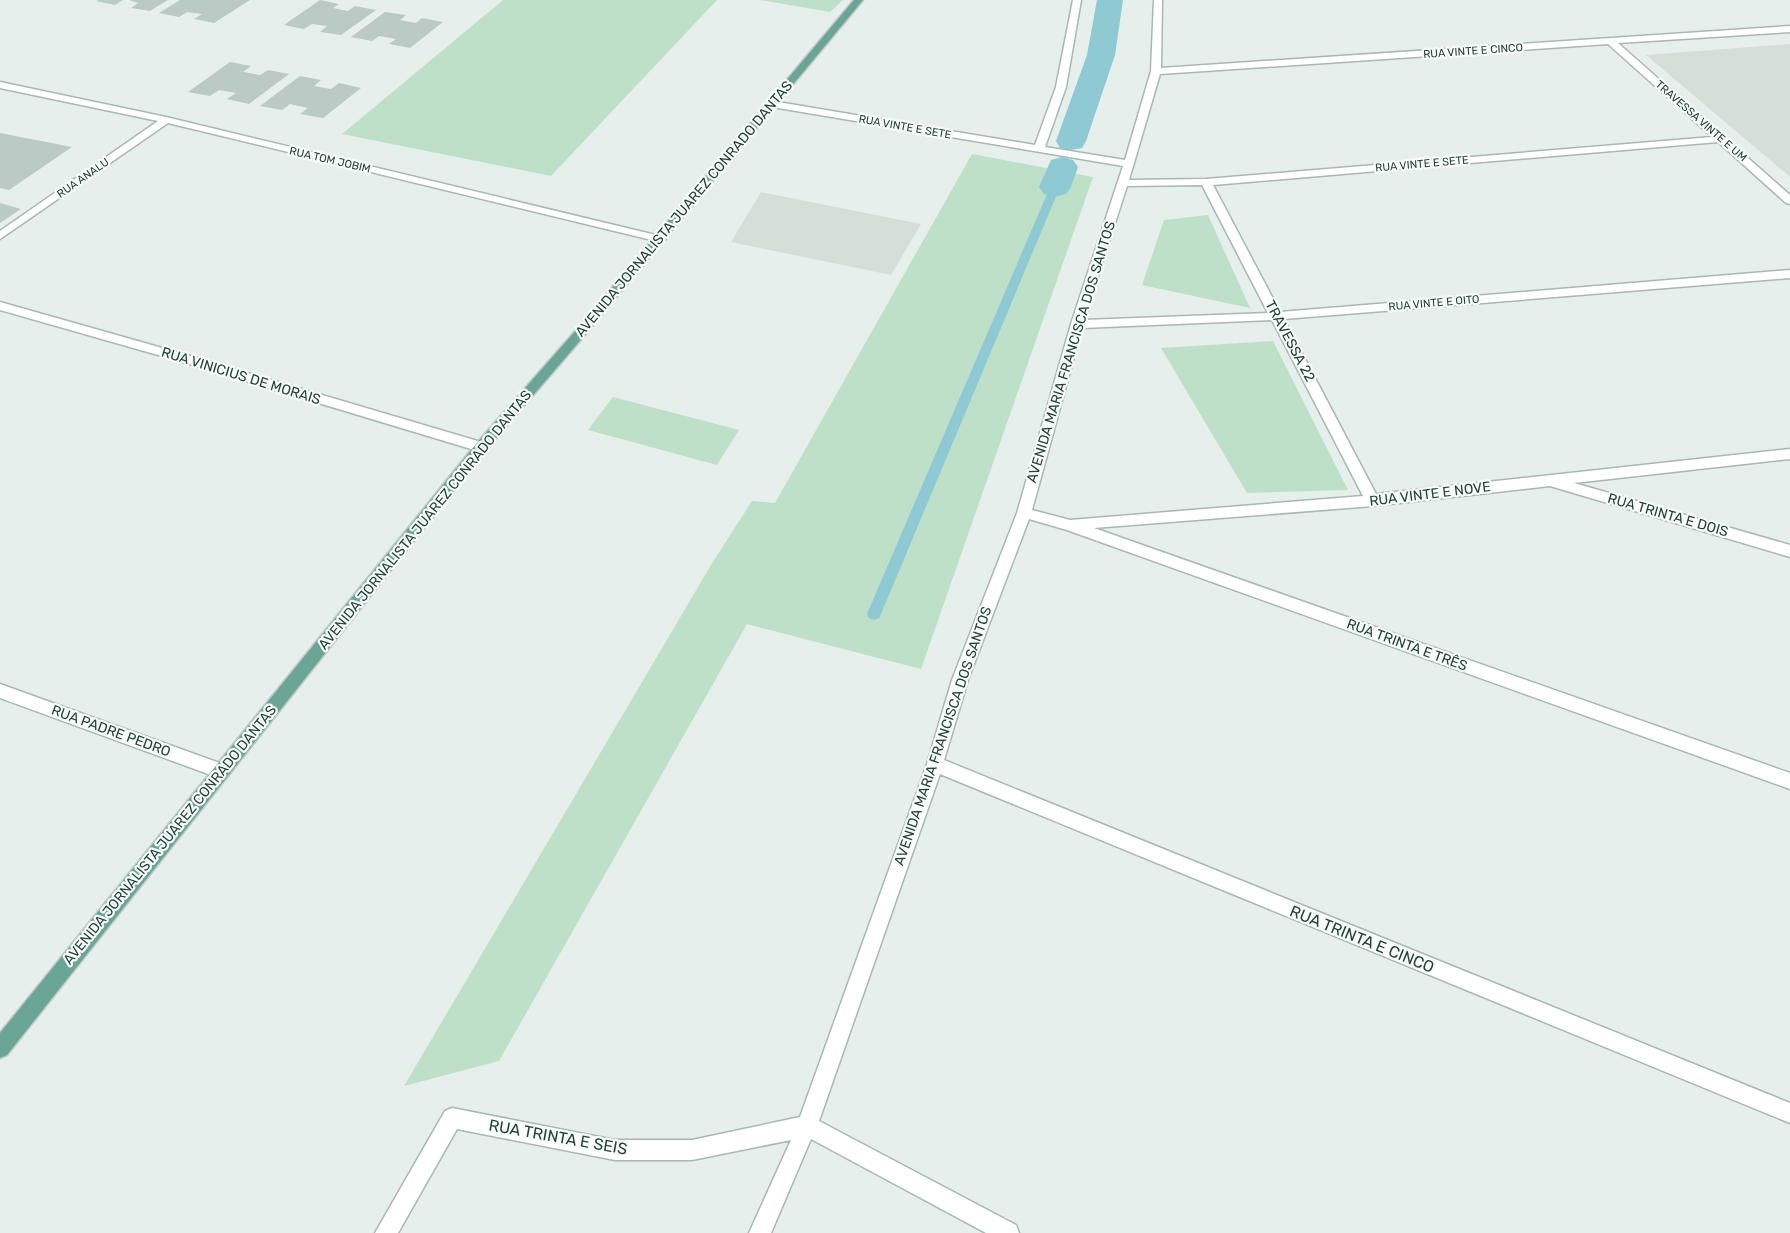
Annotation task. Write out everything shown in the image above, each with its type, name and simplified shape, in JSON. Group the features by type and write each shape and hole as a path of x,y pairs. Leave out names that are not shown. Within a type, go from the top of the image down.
{"main road":[{"name":"AVENIDA JORNALISTA JUAREZ CONRADO DANTAS","path":"0,1048 481,448 660,239 859,0"}],"street":[{"path":"1039,149 1060,86 1077,0"},
{"name":"AVENIDA MARIA FRANCISCA DOS SANTOS","path":"760,1233 807,1126 935,764 960,680 1024,512 1077,324 1123,183 1156,71 1158,0"},
{"name":"RUA VINTE E CINCO","path":"1156,71 1790,29"},
{"name":"TRAVESSA VINTE E UM","path":"1610,42 1790,201"},
{"name":"RUA TOM JOBIM","path":"0,85 166,120 660,239"},
{"name":"RUA VINTE E SETE","path":"772,104 1128,164"},
{"name":"RUA ANALU","path":"0,236 166,120"},
{"name":"RUA VINTE E SETE","path":"1123,183 1206,182 1721,139"},
{"name":"TRAVESSA 22","path":"1206,182 1373,501"},
{"name":"RUA VINTE E OITO","path":"1077,324 1277,316 1790,274"},
{"name":"RUA VINICIUS DE MORAIS","path":"0,306 183,358 481,448"},
{"name":"RUA VINTE E NOVE","path":"1069,525 1373,501 1790,454"},
{"name":"RUA TRINTA E DOIS","path":"1546,480 1790,551"},
{"name":"RUA TRINTA E TRÊS","path":"1024,512 1069,525 1790,781"},
{"name":"RUA PADRE PEDRO","path":"0,691 222,771"},
{"name":"RUA TRINTA E CINCO","path":"935,764 1790,1113"},
{"name":"RUA TRINTA E SEIS","path":"386,1233 452,1118 615,1150 692,1150 807,1126"},
{"path":"807,1126 1008,1233"}],"shaded area":[{"path":"1790,44 1790,177 1646,55"},
{"path":"761,192 921,224 891,275 731,242"}],"green space":[{"path":"503,0 717,0 551,176 342,134"},
{"path":"760,0 843,0 830,12"},
{"path":"972,154 1093,177 921,669 747,624 499,1061 404,1086 711,565 752,501 775,503"},
{"path":"1208,215 1250,308 1142,285 1164,220"},
{"path":"1273,341 1348,490 1247,493 1161,348"},
{"path":"613,397 739,430 717,465 588,430"}],"building":[{"path":"123,0 115,5 96,1"},
{"path":"129,0 168,0 150,11 131,8 138,3"},
{"path":"180,0 250,0 214,23 194,19 202,14 187,12 179,17 159,13"},
{"path":"320,0 339,4 333,8 348,11 355,6 376,10 341,35 320,32 327,26 312,24 304,29 284,25"},
{"path":"385,12 406,15 400,20 416,23 422,18 443,22 410,48 389,44 396,39 379,36 372,41 351,37"},
{"path":"230,62 251,66 243,72 260,75 268,70 289,74 249,104 227,99 236,93 219,90 210,96 188,92"},
{"path":"300,76 321,80 314,86 331,89 339,83 361,88 323,118 300,114 308,108 290,104 282,110 260,106"},
{"path":"0,133 72,147 9,190 0,188"},
{"path":"0,203 21,209 0,223"}],"waterway":[{"path":"1071,141 1101,55 1110,0"},
{"path":"1055,187 1062,167"},
{"path":"874,614 1055,187"}]}
